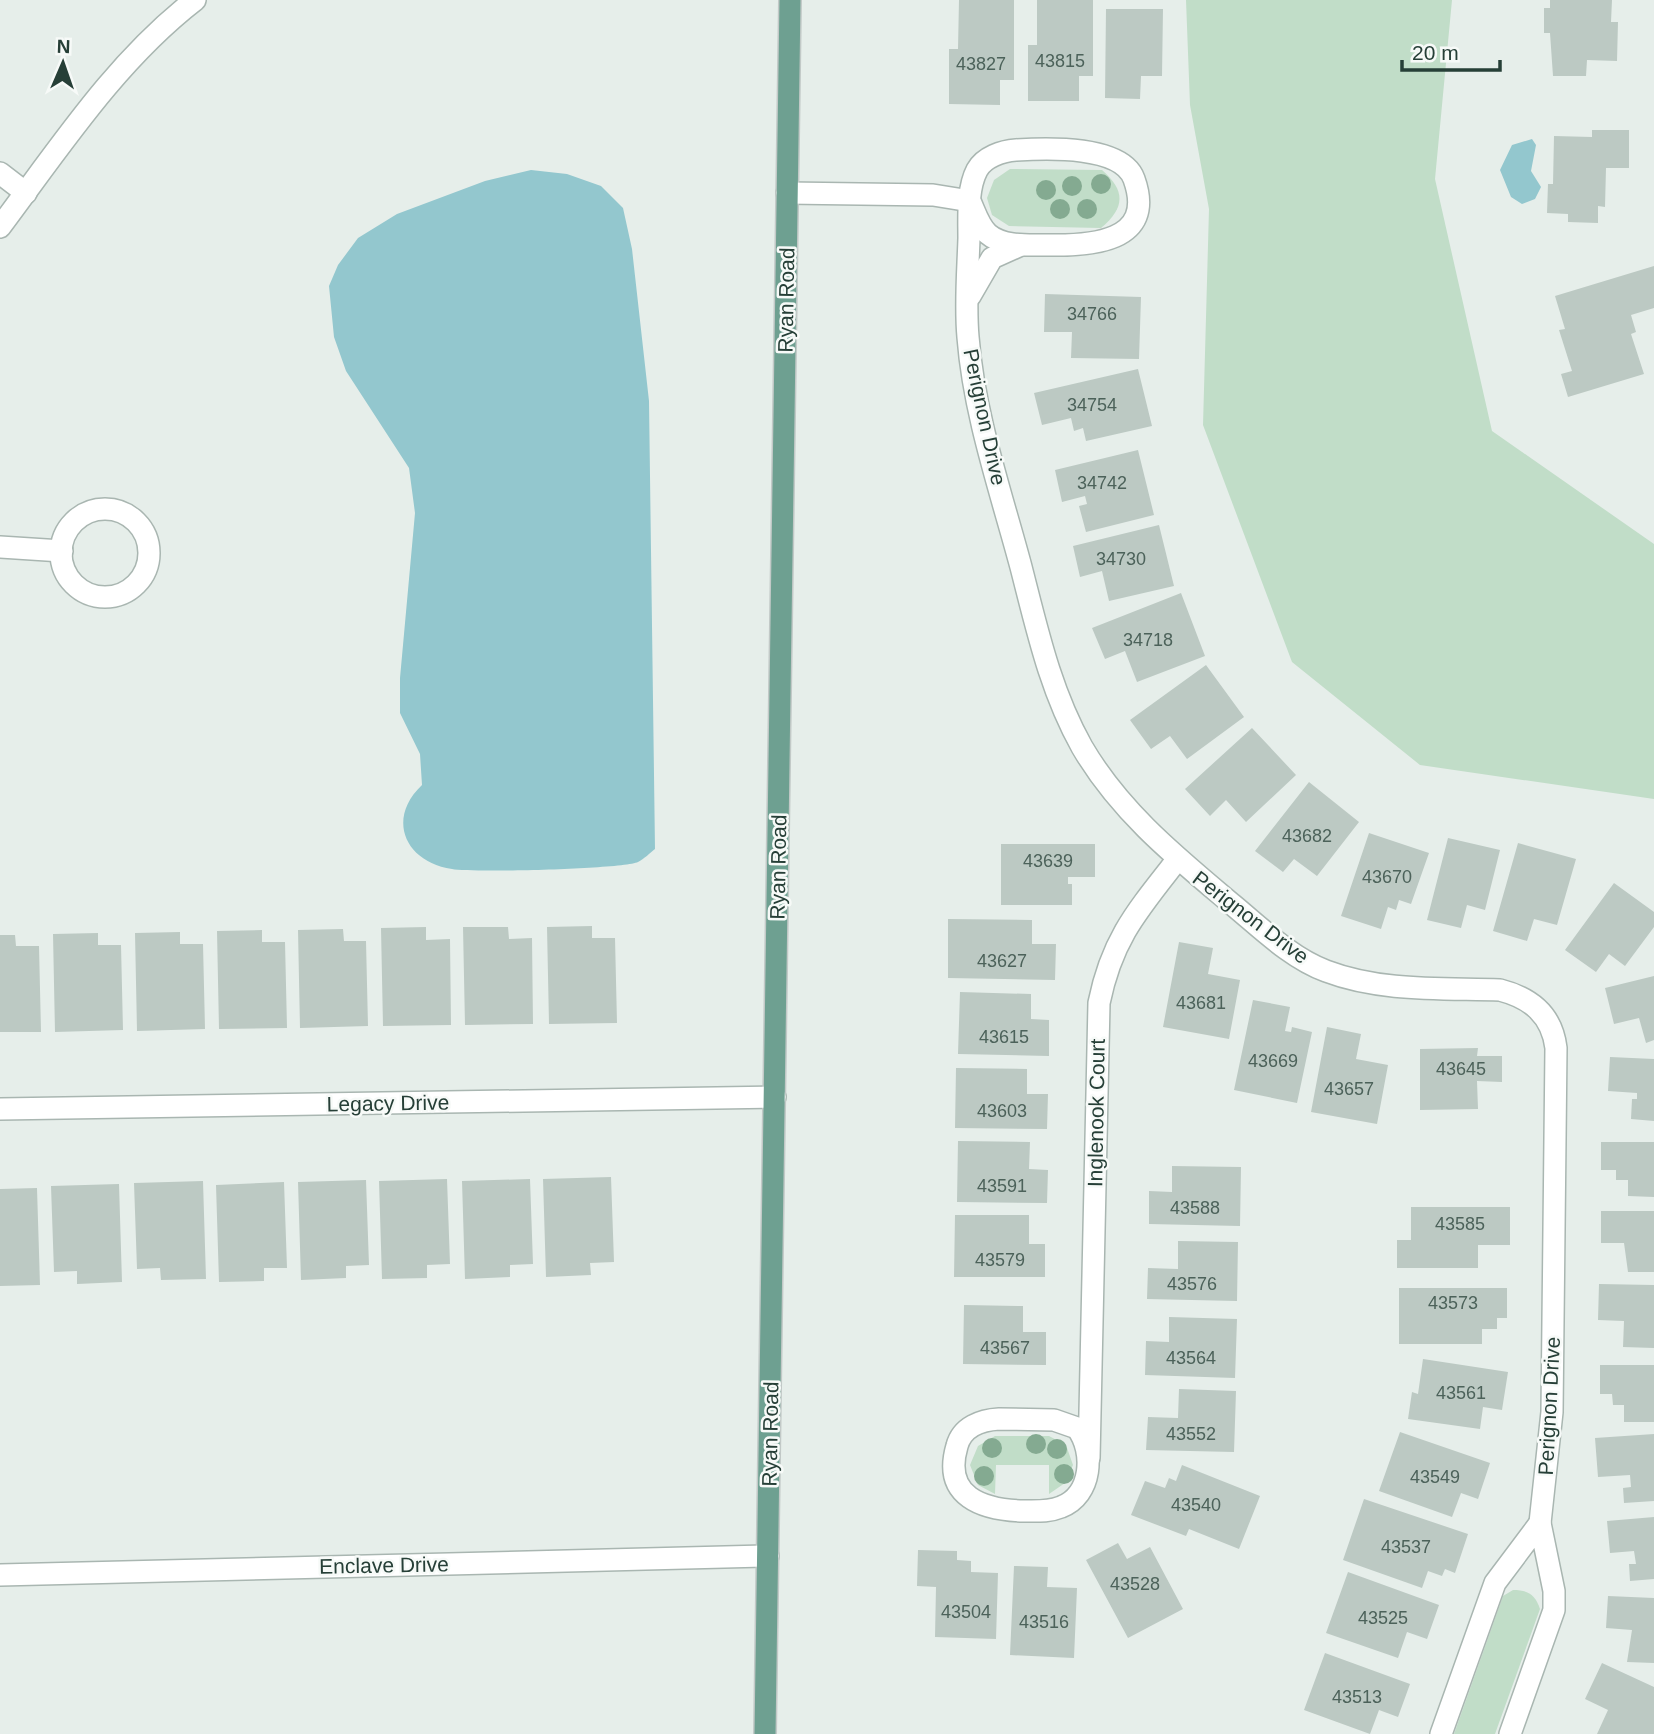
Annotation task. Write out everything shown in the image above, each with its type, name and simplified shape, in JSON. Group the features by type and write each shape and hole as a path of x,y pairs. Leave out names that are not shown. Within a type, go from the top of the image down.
{"main road":[{"name":"Ryan Road","path":"765,1734 790,0"}],"street":[{"path":"0,227 123,66 156,31 195,0"},
{"name":"Perignon Drive","path":"970,201 988,235 1004,242 1099,244 1117,237 1131,223 1138,202 1134,177 1121,161 1100,153 1012,150 988,158 977,171 970,201 968,338 976,390 1050,679 1098,775 1177,860 1269,935 1324,970 1393,986 1500,990 1516,994 1544,1014 1555,1038 1552,1412 1540,1523 1554,1591 1554,1610 1510,1734"},
{"path":"0,173 26,193"},
{"path":"787,193 933,195 970,201"},
{"name":"Perignon Drive","path":"967,301 992,258 1021,244"},
{"path":"117,511 129,516 146,536 149,562 144,574 126,592 100,597 76,587 68,576 62,551 64,538 80,518 91,512 117,511"},
{"path":"0,547 62,551"},
{"name":"Inglenook Court","path":"1089,1458 1087,1447 1077,1428 1067,1422 1038,1420 988,1420 966,1430 958,1441 953,1457 957,1482 965,1494 978,1505 995,1510 1048,1511 1071,1502 1084,1483 1089,1458 1099,1003 1108,963 1118,939 1177,860"},
{"name":"Legacy Drive","path":"0,1109 775,1097"},
{"name":"Inglenook Court","path":"1038,1420 1068,1410 1091,1387"},
{"path":"1441,1734 1495,1583 1540,1523"},
{"name":"Enclave Drive","path":"0,1575 768,1556"}],"green space":[{"path":"1186,0 1452,0 1435,179 1492,431 1654,544 1654,799 1420,765 1292,662 1203,425 1209,209 1190,105"},
{"path":"1010,169 1102,170 1119,192 1118,206 1101,228 1009,226 992,215 987,198 994,180"},
{"path":"995,1436 1049,1436 1066,1445 1073,1465 1065,1483 1049,1494 1049,1465 996,1465 995,1494 978,1485 970,1465 978,1446"},
{"path":"1513,1590 1530,1594 1540,1609 1495,1734 1454,1734 1503,1596"}],"water":[{"path":"1532,139 1536,145 1531,171 1541,187 1535,199 1522,204 1511,197 1500,170 1512,145"},
{"path":"531,170 567,174 601,186 623,208 632,249 649,401 655,849 638,862 606,867 452,869 422,858 412,848 403,825 411,798 422,785 420,754 400,713 400,678 415,513 409,468 346,371 334,337 329,286 338,265 358,238 397,214 485,181"}],"building":[{"path":"959,0 1014,0 1014,80 1000,80 1000,105 949,104 949,49 958,49"},
{"path":"1037,0 1093,0 1093,76 1079,76 1079,101 1028,101 1028,45 1037,45"},
{"path":"1550,0 1612,0 1611,22 1618,22 1617,61 1587,60 1586,76 1553,76 1550,33 1544,33 1544,8 1550,8"},
{"path":"1106,9 1163,9 1162,76 1141,76 1140,99 1105,98"},
{"path":"1592,130 1629,130 1629,168 1606,168 1605,207 1598,206 1598,223 1568,222 1568,214 1547,213 1548,184 1553,184 1554,136 1592,137"},
{"path":"1654,266 1654,308 1631,315 1636,332 1631,334 1644,374 1568,397 1561,374 1572,371 1559,330 1565,329 1555,296"},
{"path":"1045,294 1141,297 1139,359 1071,358 1072,332 1044,332"},
{"path":"1138,369 1152,426 1086,441 1083,428 1074,431 1071,418 1042,425 1034,393"},
{"path":"1138,450 1154,515 1086,532 1079,506 1087,504 1085,496 1062,502 1055,470"},
{"path":"1159,525 1174,586 1109,601 1102,571 1080,577 1073,546"},
{"path":"1181,593 1205,656 1137,682 1125,651 1105,659 1092,628"},
{"path":"1206,665 1244,717 1187,759 1170,736 1151,749 1130,720"},
{"path":"1252,728 1296,775 1246,822 1226,800 1210,816 1185,789"},
{"path":"1309,782 1359,822 1317,876 1294,859 1283,872 1255,851"},
{"path":"1369,833 1429,853 1411,904 1399,900 1396,910 1388,907 1381,929 1341,916"},
{"path":"1448,838 1500,850 1485,910 1467,905 1461,928 1427,920"},
{"path":"1518,843 1576,859 1557,925 1534,919 1527,941 1493,931"},
{"path":"1001,844 1095,844 1095,877 1068,877 1068,884 1072,884 1072,905 1001,905"},
{"path":"1614,883 1654,912 1654,927 1625,966 1609,954 1596,972 1565,950"},
{"path":"948,919 1032,920 1032,944 1056,944 1055,980 948,978"},
{"path":"592,926 592,938 615,938 617,1023 549,1024 547,927"},
{"path":"426,927 426,940 450,939 451,1025 383,1026 381,928"},
{"path":"463,927 508,927 509,939 532,938 533,1024 465,1025"},
{"path":"343,929 344,941 366,941 368,1026 300,1028 298,930"},
{"path":"262,930 262,942 285,942 287,1028 219,1029 217,931"},
{"path":"180,932 180,944 203,944 205,1029 137,1031 135,933"},
{"path":"98,933 98,945 121,945 123,1030 55,1032 53,934"},
{"path":"0,935 15,935 16,946 39,946 41,1032 0,1032"},
{"path":"1179,942 1213,948 1208,974 1240,980 1229,1039 1163,1027"},
{"path":"1654,976 1654,1040 1646,1043 1639,1018 1614,1024 1605,988"},
{"path":"960,992 1031,994 1031,1019 1049,1020 1049,1056 958,1054"},
{"path":"1253,1000 1290,1007 1285,1031 1291,1032 1292,1027 1312,1032 1297,1103 1234,1090"},
{"path":"1327,1027 1361,1034 1356,1059 1388,1065 1377,1124 1311,1112"},
{"path":"1478,1048 1477,1056 1502,1056 1502,1082 1477,1081 1478,1109 1420,1110 1420,1049"},
{"path":"1610,1057 1654,1059 1654,1121 1631,1119 1632,1099 1637,1099 1637,1093 1608,1091"},
{"path":"956,1068 1027,1069 1027,1094 1048,1094 1047,1129 955,1128"},
{"path":"958,1141 1030,1142 1029,1169 1048,1170 1047,1203 957,1202"},
{"path":"1601,1142 1654,1142 1654,1197 1628,1196 1628,1180 1616,1180 1616,1170 1601,1170"},
{"path":"1172,1166 1241,1167 1240,1226 1149,1224 1149,1191 1172,1192"},
{"path":"611,1177 614,1262 590,1263 591,1275 546,1277 543,1179"},
{"path":"447,1179 450,1264 427,1265 427,1278 382,1279 379,1181"},
{"path":"530,1179 533,1264 510,1265 510,1277 465,1279 462,1181"},
{"path":"366,1180 369,1265 346,1266 346,1278 301,1280 298,1182"},
{"path":"203,1181 206,1279 161,1280 160,1268 137,1269 134,1183"},
{"path":"284,1182 287,1268 264,1268 264,1281 219,1282 216,1185"},
{"path":"119,1184 122,1282 77,1284 77,1271 54,1272 51,1186"},
{"path":"37,1188 40,1285 0,1286 0,1189"},
{"path":"1411,1207 1510,1207 1510,1245 1478,1245 1478,1268 1397,1268 1397,1240 1411,1240"},
{"path":"1601,1211 1654,1211 1654,1272 1628,1272 1624,1243 1601,1243"},
{"path":"955,1215 1029,1215 1029,1244 1045,1244 1045,1277 954,1277"},
{"path":"1178,1241 1238,1242 1237,1301 1147,1299 1148,1268 1178,1269"},
{"path":"1599,1284 1654,1285 1654,1348 1623,1347 1624,1321 1598,1320"},
{"path":"1399,1288 1507,1288 1507,1318 1497,1318 1497,1329 1482,1329 1482,1344 1399,1344"},
{"path":"964,1305 1023,1306 1023,1332 1046,1332 1046,1365 963,1364"},
{"path":"1169,1317 1237,1319 1235,1378 1145,1375 1146,1341 1169,1342"},
{"path":"1423,1359 1508,1372 1502,1410 1483,1407 1480,1429 1408,1419 1412,1392 1418,1394"},
{"path":"1600,1365 1654,1365 1654,1422 1624,1422 1624,1405 1613,1405 1612,1394 1600,1394"},
{"path":"1179,1389 1236,1391 1234,1452 1146,1450 1148,1417 1178,1418"},
{"path":"1400,1432 1490,1463 1478,1499 1461,1493 1452,1517 1379,1491"},
{"path":"1654,1434 1654,1501 1624,1503 1623,1488 1631,1487 1630,1475 1598,1477 1595,1438"},
{"path":"1182,1465 1260,1496 1239,1549 1189,1529 1186,1536 1131,1515 1145,1481 1165,1488 1169,1478 1176,1481"},
{"path":"1364,1499 1468,1534 1455,1573 1445,1569 1442,1576 1428,1571 1422,1588 1343,1560"},
{"path":"1654,1517 1654,1579 1630,1581 1629,1564 1636,1564 1634,1551 1610,1553 1607,1521"},
{"path":"1118,1543 1127,1559 1150,1547 1183,1609 1128,1638 1086,1560"},
{"path":"918,1550 957,1551 957,1560 971,1561 971,1572 998,1573 996,1639 935,1637 936,1587 917,1586"},
{"path":"1014,1566 1048,1567 1047,1587 1077,1588 1074,1658 1010,1655"},
{"path":"1348,1572 1439,1605 1427,1639 1407,1632 1398,1658 1326,1633"},
{"path":"1608,1596 1654,1598 1654,1663 1627,1662 1632,1630 1606,1628"},
{"path":"1325,1653 1410,1684 1398,1717 1379,1710 1370,1734 1304,1710"},
{"path":"1602,1663 1654,1687 1654,1734 1597,1734 1608,1710 1585,1699"}]}
